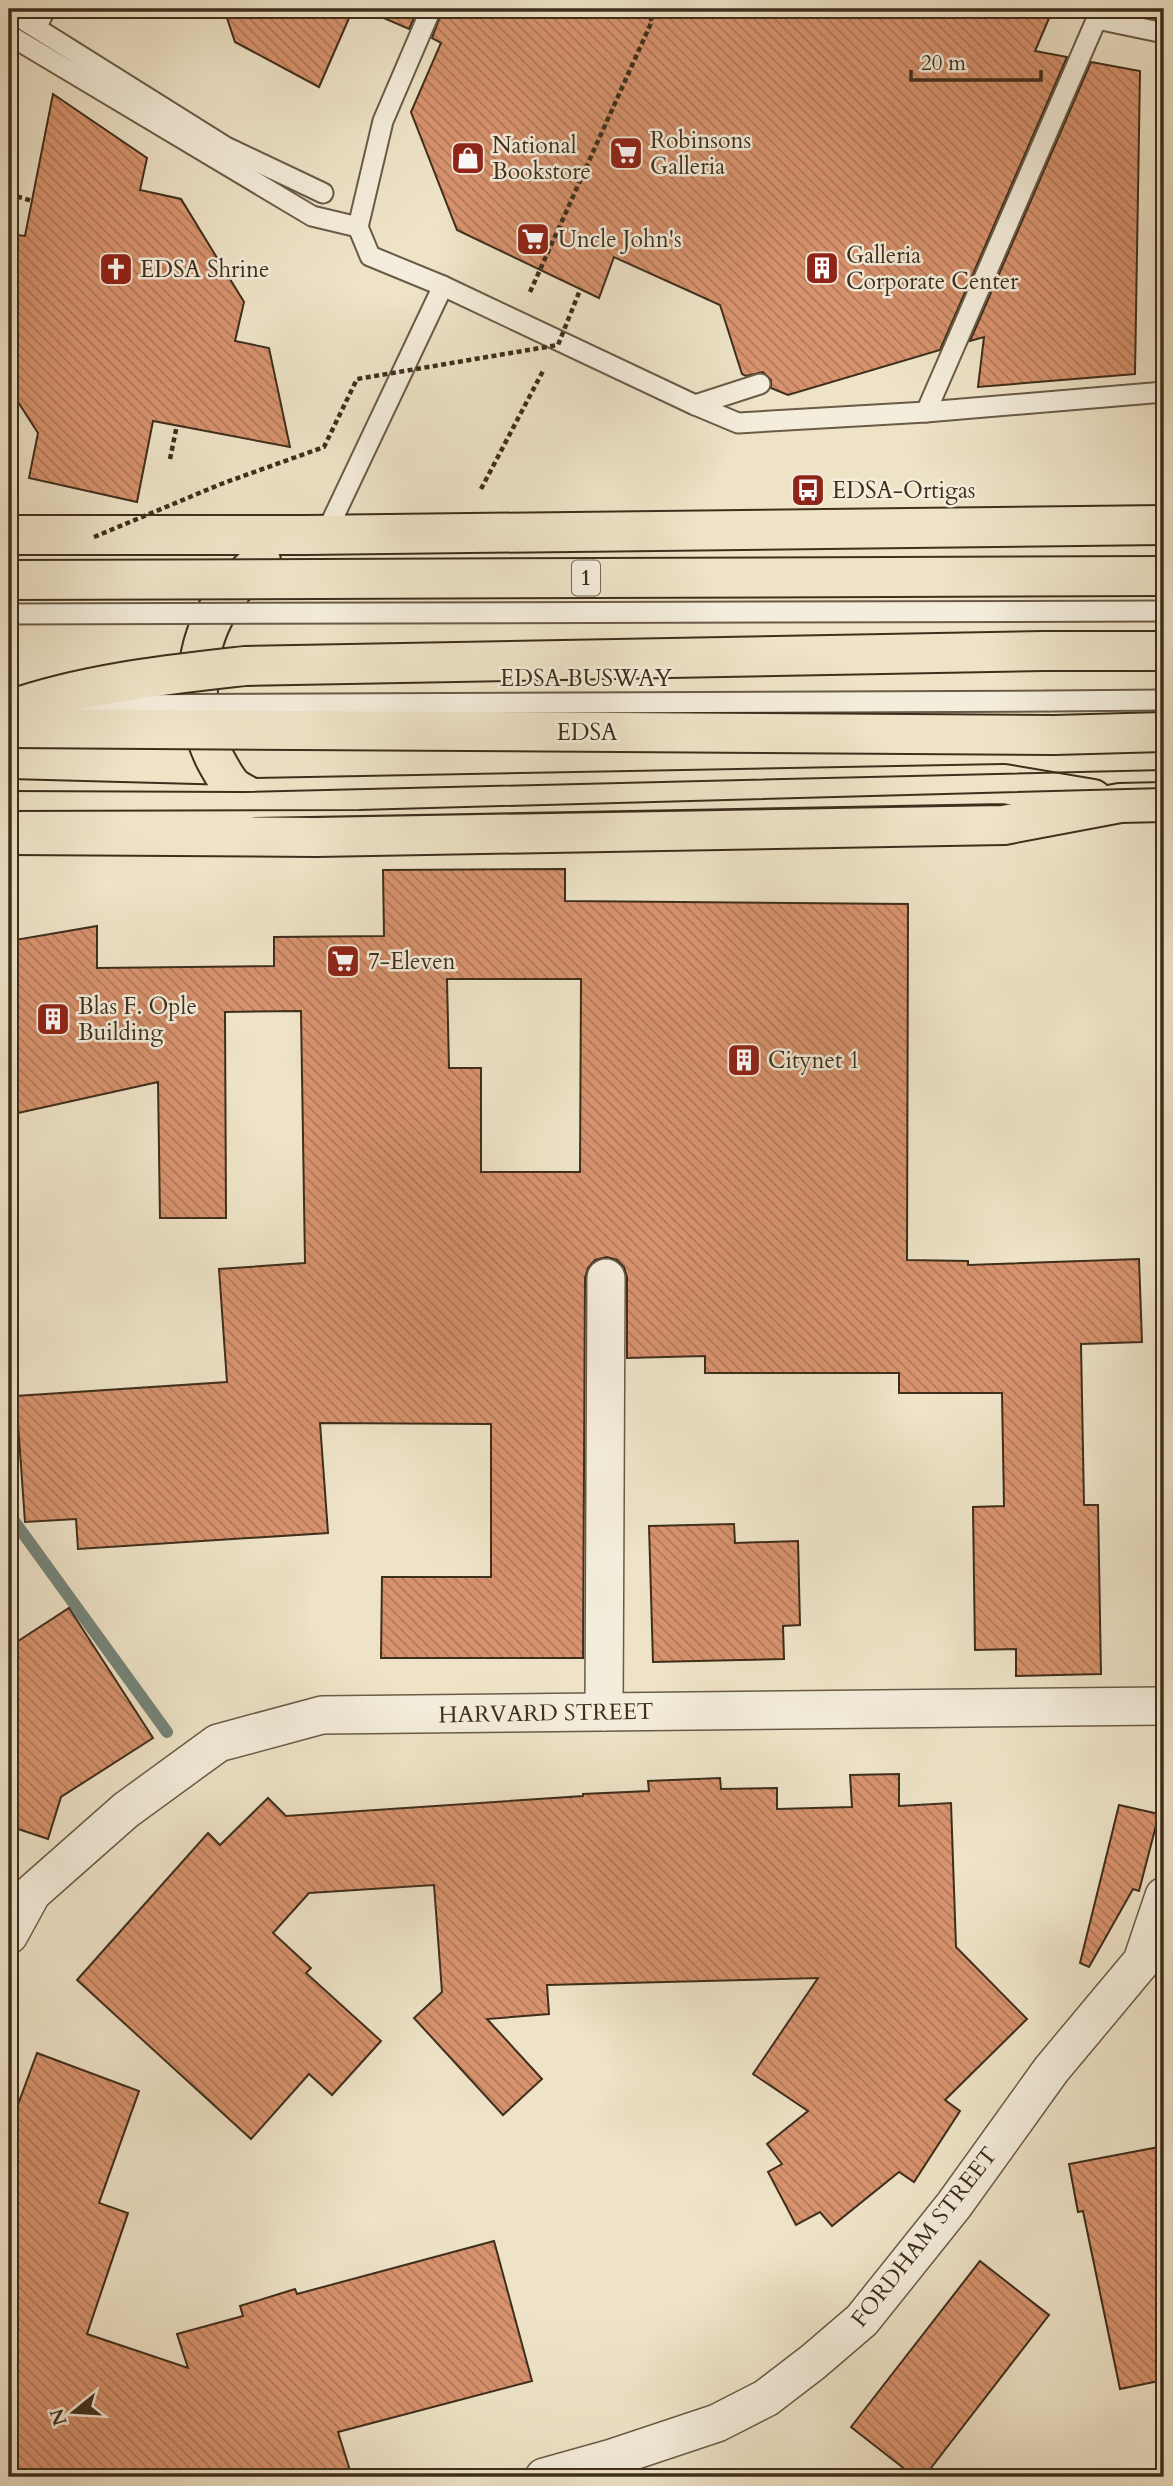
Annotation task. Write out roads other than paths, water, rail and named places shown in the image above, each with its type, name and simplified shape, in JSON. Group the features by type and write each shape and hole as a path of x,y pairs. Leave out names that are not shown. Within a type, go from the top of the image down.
{"highway":[{"name":"1","path":"14,532 315,535 1164,525"},
{"path":"242,792 209,746 202,724 198,701 201,654 217,610 230,591 264,559 315,535"},
{"name":"1","path":"9,580 1164,576"},
{"path":"9,708 139,678 245,666 1164,651"},
{"name":"EDSA","path":"9,728 1052,718 1164,732"},
{"path":"9,779 242,792 1004,784 1119,803"},
{"path":"9,799 233,805 242,792"},
{"path":"9,835 316,837 1004,825 1119,803 1164,802"}],"street":[{"path":"604,1712 606,1278"},
{"name":"HARVARD STREET","path":"9,1935 20,1889 218,1743 322,1715 1164,1706"},
{"name":"FORDHAM STREET","path":"544,2477 612,2458 717,2423 766,2398 862,2320 954,2205 1051,2070 1142,1961 1164,1896"}],"lane":[{"path":"431,9 383,121 358,227 370,256 443,286 738,423 926,412 1164,393"},
{"path":"9,10 41,18 226,147 323,193"},
{"path":"926,412 1099,14 1164,33"},
{"path":"9,35 312,216 358,227"},
{"path":"315,535 443,286"},
{"path":"695,405 761,384"},
{"path":"9,614 1164,611"},
{"name":"EDSA BUSWAY","path":"9,708 1052,718 1164,700"}],"waterway":[{"path":"9,1514 167,1732"}],"tram line":[{"path":"9,791 243,792 1164,770"},
{"path":"9,811 359,810 1164,788"}],"place":[{"name":"Robinsons Galleria","path":"626,153"},
{"name":"National Bookstore","path":"468,158"},
{"name":"Uncle John's","path":"533,239"},
{"name":"Galleria Corporate Center","path":"822,268"},
{"name":"EDSA Shrine","path":"116,269"},
{"name":"EDSA-Ortigas","path":"808,490"},
{"name":"7-Eleven","path":"343,961"},
{"name":"Blas F. Ople Building","path":"53,1019"},
{"name":"Citynet 1","path":"744,1060"}]}
